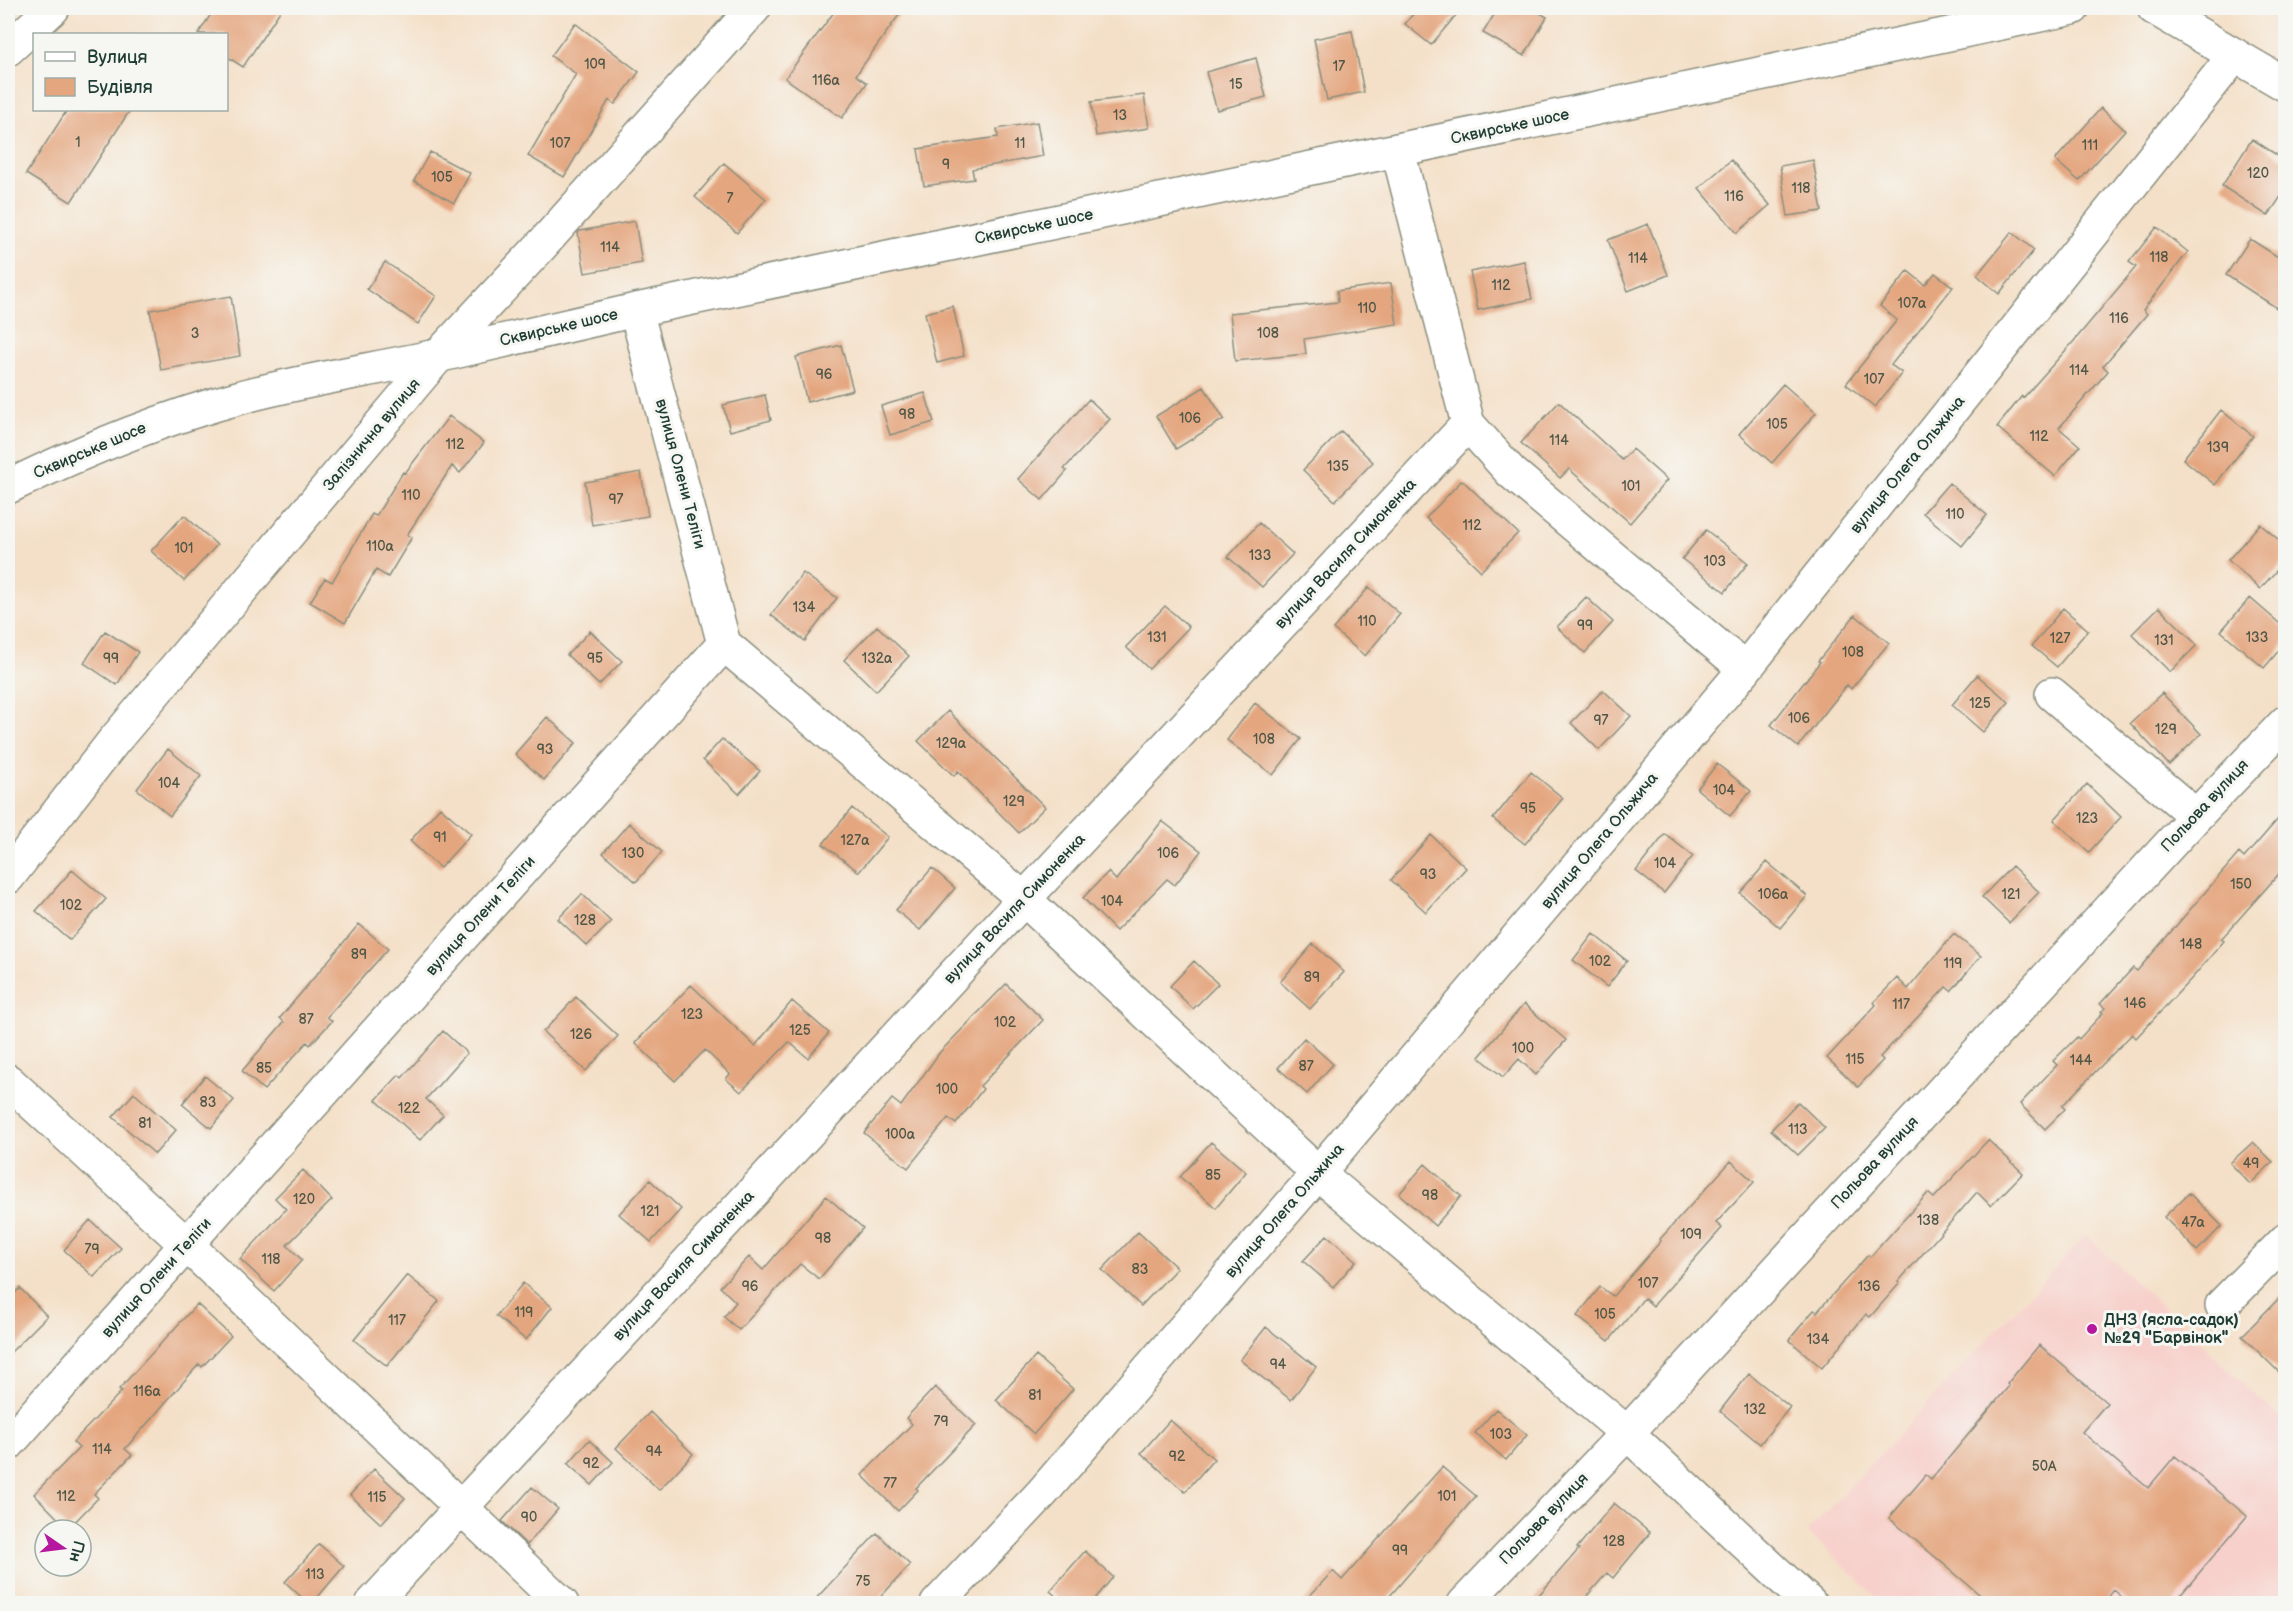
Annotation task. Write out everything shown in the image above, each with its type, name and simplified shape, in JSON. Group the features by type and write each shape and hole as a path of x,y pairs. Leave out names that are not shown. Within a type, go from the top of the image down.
{"street":[{"path":"8,49 53,8"},
{"name":"Залізнична вулиця","path":"8,877 112,742 439,355 541,246 754,8"},
{"name":"Сквирське шосе","path":"8,487 87,450 158,423 245,396 636,310 2073,8"},
{"path":"2154,8 2286,85"},
{"name":"вулиця Олега Ольжича","path":"937,1604 1042,1493 1318,1173 1746,669 2235,55"},
{"path":"1398,151 1468,423 1511,472 1746,669"},
{"name":"вулиця Олени Теліги","path":"8,1444 724,644 636,310"},
{"name":"вулиця Василя Симоненка","path":"372,1604 1468,423"},
{"path":"724,644 1024,899 1318,1173 1627,1432 1809,1603"},
{"path":"2052,694 2196,816"},
{"name":"Польова вулиця","path":"1464,1604 1627,1432 2196,816 2286,722"},
{"path":"8,1081 187,1245 459,1508 562,1604"},
{"path":"2222,1305 2286,1240"}],"shaded area":[{"name":"ДНЗ (ясла-садок) №29 \"Барвінок\"","path":"2086,1235 2285,1423 2285,1603 1883,1603 1807,1532"}],"building":[{"path":"215,8 282,8 243,67 228,57 228,33 199,33"},
{"path":"837,8 904,8 856,75 867,83 842,118 785,78"},
{"path":"1418,8 1462,8 1431,45 1405,24"},
{"path":"1498,8 1531,8 1547,17 1524,56 1483,33"},
{"path":"575,23 639,72 615,104 609,100 564,177 528,156 576,74 551,56"},
{"path":"1352,31 1364,92 1327,100 1314,39"},
{"path":"1256,58 1266,97 1217,110 1206,72"},
{"path":"1144,95 1149,128 1096,136 1091,102"},
{"path":"2101,108 2125,130 2079,181 2055,160"},
{"path":"66,111 129,111 71,202 26,174"},
{"path":"1037,122 1043,156 972,169 974,179 924,186 918,149 998,137 997,129"},
{"path":"2252,139 2286,161 2286,189 2268,216 2222,186"},
{"path":"430,152 470,173 454,203 414,181"},
{"path":"1731,160 1770,205 1737,233 1699,188"},
{"path":"1813,160 1822,211 1788,216 1780,166"},
{"path":"724,163 766,199 737,233 695,197"},
{"path":"635,221 642,263 585,273 578,233"},
{"path":"1648,224 1668,275 1628,291 1608,240"},
{"path":"2157,227 2188,252 2143,310 2147,314 2103,366 2108,371 2059,428 2080,446 2055,476 1997,427 2136,267 2129,262"},
{"path":"2012,232 2034,250 1999,294 1977,275"},
{"path":"2250,239 2286,262 2286,314 2226,275"},
{"path":"1524,261 1532,299 1478,310 1470,272"},
{"path":"385,262 436,296 418,324 367,289"},
{"path":"1908,271 1925,285 1935,273 1953,287 1891,365 1902,373 1875,407 1846,384 1897,320 1880,306"},
{"path":"1391,283 1397,324 1304,339 1306,354 1235,361 1230,313 1338,302 1337,291"},
{"path":"231,296 240,356 161,370 150,310"},
{"path":"953,306 964,356 937,363 925,313"},
{"path":"841,345 853,390 807,402 796,357"},
{"path":"1783,384 1816,413 1772,463 1739,434"},
{"path":"1204,387 1224,419 1176,449 1156,416"},
{"path":"925,393 934,422 890,435 881,406"},
{"path":"765,395 771,420 730,431 723,405"},
{"path":"1089,399 1110,419 1064,469 1067,471 1042,500 1018,479"},
{"path":"1559,402 1622,460 1632,449 1667,480 1630,523 1569,469 1560,478 1521,443"},
{"path":"2221,410 2253,436 2215,485 2183,459"},
{"path":"449,416 484,443 460,473 452,466 407,535 412,537 388,577 376,570 345,623 310,602 325,578 332,582 372,514 376,516 403,472 405,473"},
{"path":"1341,431 1373,462 1335,501 1303,470"},
{"path":"641,472 648,516 592,525 585,482"},
{"path":"1462,480 1518,533 1481,571 1426,518"},
{"path":"1949,483 1987,515 1962,546 1923,513"},
{"path":"184,515 217,545 184,581 151,551"},
{"path":"1259,523 1293,554 1262,587 1228,557"},
{"path":"2260,524 2286,546 2286,560 2260,589 2228,560"},
{"path":"1706,530 1748,563 1725,592 1682,559"},
{"path":"803,573 837,598 805,641 771,615"},
{"path":"1369,587 1400,614 1365,656 1333,629"},
{"path":"1586,597 1613,622 1585,653 1557,627"},
{"path":"2250,598 2286,629 2286,642 2264,668 2221,631"},
{"path":"1165,606 1189,627 1149,669 1126,647"},
{"path":"2159,607 2197,645 2170,672 2132,634"},
{"path":"2063,608 2088,630 2057,667 2032,646"},
{"path":"1855,615 1889,643 1851,689 1847,685 1798,747 1771,725"},
{"path":"877,626 909,656 876,691 844,660"},
{"path":"105,631 138,652 117,685 84,663"},
{"path":"590,631 622,661 599,685 567,655"},
{"path":"1977,675 2009,702 1983,732 1952,705"},
{"path":"1603,690 1631,716 1599,750 1571,723"},
{"path":"2162,693 2201,734 2169,765 2130,723"},
{"path":"1255,703 1301,739 1273,775 1227,740"},
{"path":"948,711 1045,807 1019,833 958,771 954,776 918,741"},
{"path":"547,717 576,743 544,780 515,754"},
{"path":"722,739 760,771 739,794 703,760"},
{"path":"168,749 201,776 170,816 137,789"},
{"path":"1717,764 1751,791 1730,816 1697,789"},
{"path":"1531,772 1563,798 1525,844 1493,819"},
{"path":"2087,784 2121,817 2089,852 2054,820"},
{"path":"440,807 471,834 440,868 410,841"},
{"path":"852,808 888,837 859,872 823,844"},
{"path":"2286,810 2286,866 2221,939 2224,941 2192,978 2136,1038 2132,1034 2062,1106 2065,1109 2045,1129 2020,1104 2057,1065 2053,1061 2077,1037 2079,1039 2103,1013 2101,1012 2105,1008 2100,1004 2133,968 2137,971 2239,853 2244,858"},
{"path":"1162,821 1201,851 1175,885 1167,879 1116,931 1083,898 1108,872 1116,880"},
{"path":"629,823 662,852 636,882 603,853"},
{"path":"1665,834 1693,856 1664,893 1636,871"},
{"path":"1431,835 1466,868 1426,912 1391,880"},
{"path":"1767,862 1807,896 1780,928 1740,893"},
{"path":"2012,866 2039,892 2009,923 1982,897"},
{"path":"932,868 955,888 920,930 896,910"},
{"path":"72,870 106,899 70,940 36,911"},
{"path":"582,894 611,922 587,946 558,919"},
{"path":"359,924 388,949 327,1017 332,1021 310,1045 307,1042 264,1090 242,1071 284,1022 280,1018"},
{"path":"1593,934 1627,961 1607,987 1573,960"},
{"path":"1954,934 1981,956 1951,991 1946,987 1880,1057 1883,1060 1858,1087 1827,1058 1876,1005 1874,1002 1897,978 1908,989"},
{"path":"1313,944 1344,972 1310,1009 1280,982"},
{"path":"1194,961 1218,984 1193,1009 1170,986"},
{"path":"1006,984 1043,1020 980,1086 983,1089 956,1124 948,1118 908,1168 864,1133 892,1099 901,1106 940,1052"},
{"path":"691,985 755,1046 792,1001 829,1033 808,1058 789,1042 741,1092 726,1079 730,1074 705,1050 675,1081 635,1043"},
{"path":"576,997 618,1036 586,1071 543,1032"},
{"path":"1524,1004 1566,1040 1536,1075 1519,1059 1503,1077 1479,1057"},
{"path":"443,1031 467,1053 426,1099 443,1115 420,1140 376,1100 399,1075 402,1078"},
{"path":"1304,1038 1333,1064 1307,1094 1278,1068"},
{"path":"205,1076 234,1100 211,1128 182,1104"},
{"path":"134,1093 176,1130 155,1154 113,1117"},
{"path":"1798,1102 1825,1128 1798,1155 1771,1130"},
{"path":"1988,1140 2023,1173 1991,1206 1977,1192 1870,1317 1866,1314 1822,1368 1789,1340 1814,1310 1817,1312 1928,1193 1934,1198"},
{"path":"1211,1142 1246,1172 1216,1208 1180,1177"},
{"path":"2253,1142 2273,1162 2250,1184 2230,1163"},
{"path":"1731,1161 1754,1182 1716,1223 1722,1228 1653,1306 1644,1298 1609,1341 1577,1316 1600,1287 1613,1296 1661,1241 1660,1239"},
{"path":"1425,1164 1461,1196 1435,1226 1399,1194"},
{"path":"303,1170 332,1200 287,1245 302,1260 274,1291 240,1259 286,1209 275,1198"},
{"path":"650,1180 681,1209 651,1242 619,1214"},
{"path":"2189,1193 2222,1226 2197,1251 2164,1217"},
{"path":"826,1196 863,1228 819,1279 800,1264 739,1330 724,1317 736,1302 720,1287 749,1257 763,1270"},
{"path":"90,1220 121,1248 94,1277 64,1250"},
{"path":"1138,1232 1177,1268 1141,1306 1102,1270"},
{"path":"1327,1235 1356,1261 1333,1287 1303,1261"},
{"path":"407,1275 439,1301 387,1366 354,1340"},
{"path":"523,1283 552,1307 526,1340 496,1316"},
{"path":"20,1288 47,1316 8,1355 8,1300"},
{"path":"2286,1291 2286,1379 2242,1336"},
{"path":"197,1304 231,1336 202,1367 199,1364 125,1449 132,1455 94,1494 98,1498 79,1518 57,1518 34,1494 79,1448 73,1442 122,1391 119,1389"},
{"path":"1266,1327 1316,1367 1291,1400 1240,1360"},
{"path":"2039,1345 2107,1403 2082,1432 2148,1488 2175,1456 2247,1516 2173,1604 2130,1604 2114,1590 2103,1604 1991,1604 1889,1518 1926,1475 1931,1479 2009,1386 2007,1384"},
{"path":"1036,1356 1073,1389 1034,1434 996,1400"},
{"path":"1749,1374 1790,1407 1760,1444 1720,1411"},
{"path":"935,1387 976,1425 916,1488 918,1490 898,1511 862,1475 912,1424 906,1418"},
{"path":"1496,1409 1527,1435 1506,1460 1475,1433"},
{"path":"650,1412 693,1454 659,1490 616,1448"},
{"path":"1170,1420 1214,1459 1185,1492 1141,1453"},
{"path":"589,1440 613,1462 592,1485 568,1464"},
{"path":"1442,1467 1476,1496 1383,1604 1302,1604 1333,1571 1342,1580"},
{"path":"374,1469 405,1498 381,1524 350,1495"},
{"path":"532,1487 558,1509 527,1545 502,1521"},
{"path":"1614,1503 1650,1533 1613,1578 1607,1573 1580,1604 1531,1604 1579,1549 1577,1548"},
{"path":"877,1533 910,1565 874,1604 811,1604"},
{"path":"319,1544 344,1566 312,1604 309,1604 285,1582"},
{"path":"1085,1551 1113,1577 1091,1604 1065,1604 1050,1591"}],"place":[{"name":"ДНЗ (ясла-садок) №29 \"Барвінок\"","path":"2092,1329"}]}
